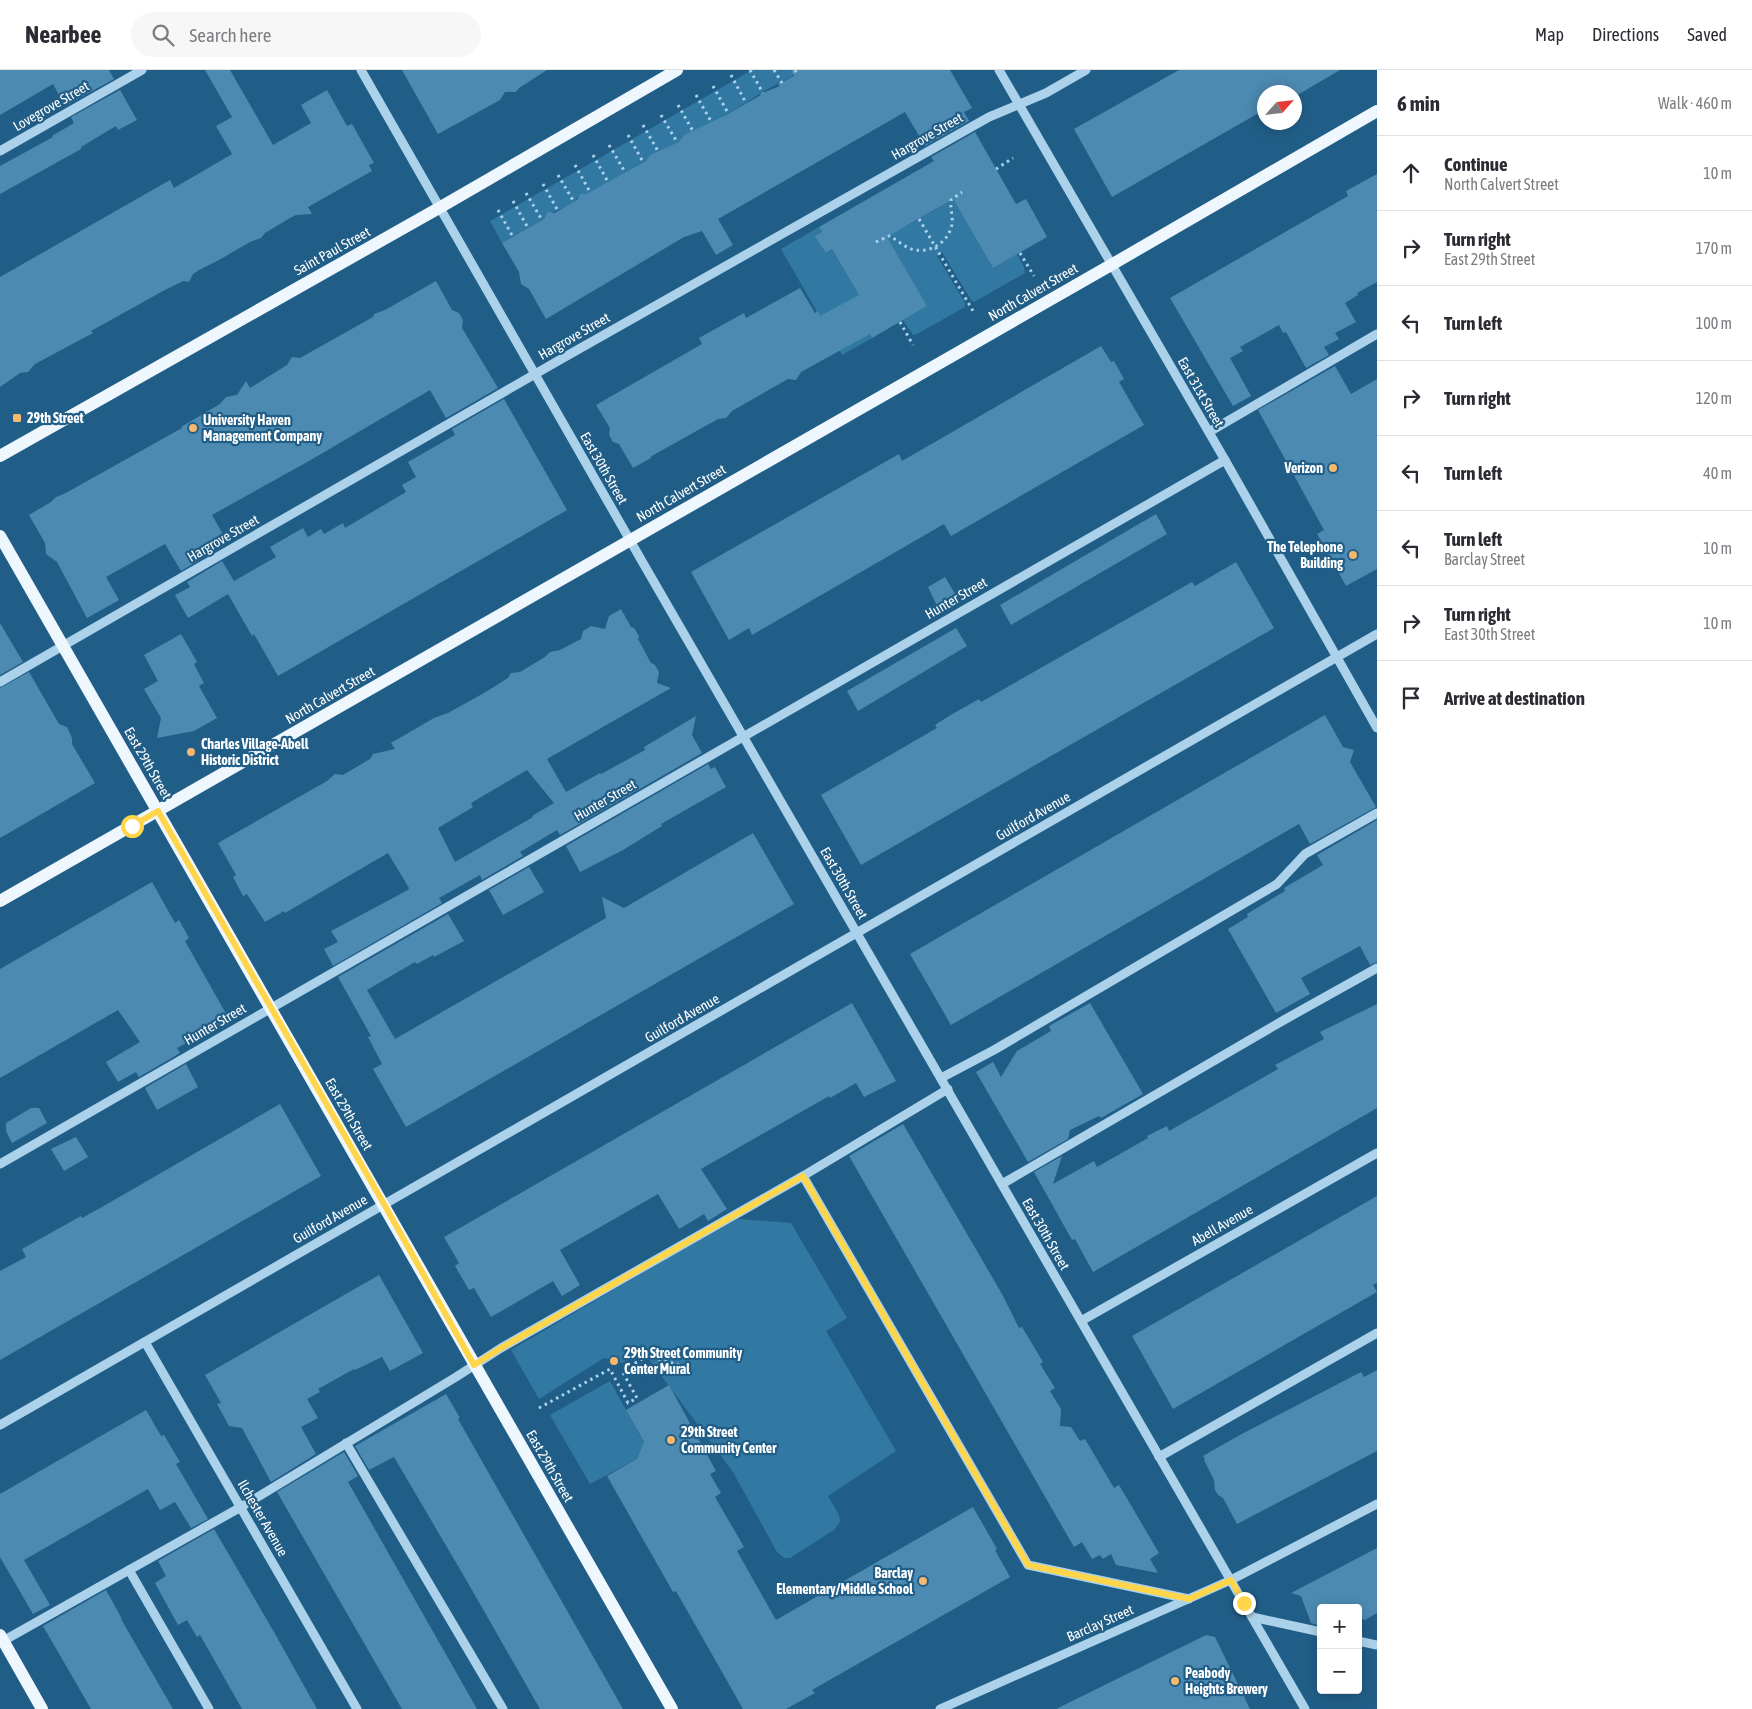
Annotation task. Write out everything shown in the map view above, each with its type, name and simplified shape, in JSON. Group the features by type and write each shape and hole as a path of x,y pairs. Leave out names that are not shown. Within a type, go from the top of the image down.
{"main road":[{"name":"Saint Paul Street","path":"0,456 439,208 677,70"},
{"name":"North Calvert Street","path":"0,901 1377,111"},
{"name":"East 29th Street","path":"0,536 672,1709"},
{"path":"2,1638 42,1709"}],"street":[{"name":"Lovegrove Street","path":"0,151 142,70"},
{"name":"East 30th Street","path":"361,70 534,374 1305,1709"},
{"name":"East 31st Street","path":"999,70 1209,432 1377,728"},
{"name":"Hargrove Street","path":"0,682 534,374 988,117 1046,93 1086,70"},
{"path":"1209,432 1377,334"},
{"name":"Hunter Street","path":"0,1164 1224,460"},
{"name":"Guilford Avenue","path":"0,1425 1377,634"},
{"path":"942,1078 994,1050 1277,884 1305,854 1377,814"},
{"path":"1002,1184 1377,968"},
{"path":"2,1638 241,1507 510,1343 803,1176 948,1089"},
{"name":"Abell Avenue","path":"1080,1321 1377,1153"},
{"path":"803,1176 1028,1565 1189,1599"},
{"path":"1159,1457 1377,1333"},
{"name":"Ilchester Avenue","path":"145,1342 357,1709"},
{"path":"346,1443 504,1709"},
{"name":"Barclay Street","path":"940,1709 1231,1580 1377,1504"},
{"path":"129,1570 209,1709"},
{"path":"1252,1617 1317,1631"},
{"path":"1362,1642 1377,1645"}],"path":[{"path":"750,70 763,93"},
{"path":"774,70 782,82"},
{"path":"730,76 746,103"},
{"path":"713,86 728,113"},
{"path":"696,95 712,122"},
{"path":"678,105 694,133"},
{"path":"661,115 677,142"},
{"path":"644,125 659,153"},
{"path":"628,135 643,162"},
{"path":"609,146 625,172"},
{"path":"592,155 608,182"},
{"path":"996,169 1013,158"},
{"path":"575,165 590,192"},
{"path":"558,175 574,202"},
{"path":"543,184 558,211"},
{"path":"876,242 889,236 910,249 918,251 928,250 935,246 943,241 949,233 952,225 951,200 962,192"},
{"path":"526,194 542,220"},
{"path":"513,201 528,228"},
{"path":"498,210 514,237"},
{"path":"919,219 973,311"},
{"path":"1020,253 1034,276"},
{"path":"900,322 913,345"},
{"path":"539,1408 610,1369 628,1403 636,1398 622,1371 647,1356 679,1365"}],"shaded area":[{"path":"752,70 803,70 694,133 684,135 679,142 657,154 650,155 646,161 588,194 581,195 566,207 548,213 544,219 502,243 490,221"},
{"path":"944,184 993,268 1017,254 1025,273 974,302 942,252 937,256 965,303 965,307 913,335 903,320 927,306 870,218 901,229 938,208"},
{"path":"819,227 822,232 816,236 826,253 832,249 859,295 851,300 872,338 842,355 781,249"},
{"path":"738,1219 791,1223 847,1318 826,1331 896,1451 828,1496 839,1515 840,1522 834,1530 790,1558 784,1558 777,1552 733,1472 643,1351 622,1363 604,1358 539,1399 511,1350"},
{"path":"610,1381 648,1450 638,1456 637,1459 590,1484 550,1415"}],"building":[{"path":"0,70 109,70 114,79 65,106 53,84 0,115"},
{"path":"205,70 230,70 273,145 311,123 301,105 327,90 347,126 352,124 374,163 369,165 372,171 308,207 312,214 296,215 290,218 265,233 261,238 199,270 193,274 189,282 183,281 163,291 91,331 93,333 35,364 28,372 20,373 0,387 0,277 170,180 174,188 232,154 216,126 232,117"},
{"path":"402,70 547,70 519,88 516,92 505,92 500,100 438,134"},
{"path":"791,70 950,70 972,108 964,112 969,121 925,146 905,112 718,219 733,245 716,255 702,231 684,237 546,319 529,289 521,284 519,272 502,243 544,219 548,212 555,213 578,199 580,194 587,194 646,161 650,155 679,142 684,135 726,115 760,94 780,86 778,84 794,76"},
{"path":"1179,70 1340,70 1302,92 1302,85 1257,85 1257,114 1112,197 1074,129"},
{"path":"120,90 137,120 118,130 116,126 81,147 81,149 0,194 0,166 53,137 74,123 71,117"},
{"path":"975,132 1016,204 1026,199 1047,237 993,268 953,199 887,237 927,306 872,338 870,334 801,372 796,380 788,379 732,411 726,418 718,419 633,468 619,444 613,442 609,435 610,428 596,405 702,344 699,338 744,313 746,318 800,288 815,313 818,311 820,316 859,295 832,249 826,253 815,236 822,232 819,227 934,161 931,157"},
{"path":"1377,174 1377,282 1357,293 1358,295 1345,303 1356,322 1335,333 1339,339 1324,347 1329,355 1306,368 1286,332 1283,333 1279,325 1240,347 1243,351 1230,358 1251,396 1233,406 1170,298 1348,196 1346,191"},
{"path":"436,281 452,310 459,313 463,320 462,328 498,388 446,418 430,390 212,515 225,538 213,545 216,550 181,571 165,544 106,577 119,600 87,618 57,562 46,554 45,543 29,515 56,497 182,428 220,404 226,397 237,395 246,381 250,388 287,365 292,357 300,358 373,317 374,314 385,310"},
{"path":"1101,346 1111,362 1114,361 1124,379 1119,382 1144,425 951,536 944,524 752,635 749,628 729,640 691,572 899,454 902,461"},
{"name":"Verizon","path":"1335,366 1351,394 1377,379 1377,569 1346,586 1317,534 1324,530 1258,410"},
{"path":"504,399 567,510 278,676 228,594 188,618 175,595 190,587 187,582 222,561 234,581 276,557 270,547 303,528 308,537 321,529 324,534 343,523 345,528 406,492 402,485 416,477 408,462 455,435 452,429"},
{"path":"1156,514 1167,534 1011,625 1000,605"},
{"path":"1236,562 1274,628 861,865 821,795 937,728 935,725 979,699 981,702 1192,582 1195,586"},
{"path":"945,577 957,597 938,608 928,587"},
{"path":"621,609 631,627 634,628 639,636 638,639 651,663 655,665 659,672 657,683 671,688 547,759 566,792 645,750 644,747 696,716 692,735 702,753 560,835 557,830 520,852 523,856 482,880 480,875 439,898 442,903 333,966 324,949 338,942 331,931 409,888 388,853 285,913 284,911 265,922 247,894 243,896 233,877 236,875 218,843 327,781 335,774 343,775 370,759 373,754 395,749 391,743 434,718 448,713 484,693 508,678 511,673 520,672 550,652 560,650 581,639 583,631 591,626 605,629 609,616","holes":["527,770 554,803 455,862 438,828 473,807 471,803"]},
{"path":"0,623 23,662 0,675"},
{"path":"956,628 967,646 858,711 847,691"},
{"path":"181,634 197,662 194,664 204,683 199,686 217,718 194,731 157,738 161,718 144,689 158,681 144,655"},
{"path":"29,672 59,724 67,727 72,738 72,744 95,783 0,838 0,688"},
{"path":"1325,715 1343,747 1354,750 1350,762 1376,807 1310,844 1299,824 951,1025 910,954"},
{"path":"708,764 711,769 715,767 726,787 661,824 662,826 623,850 580,872 566,846"},
{"path":"1377,820 1377,962 1370,965 1360,946 1301,978 1310,994 1276,1013 1228,929 1248,917 1247,914 1285,891 1284,888 1323,865 1317,855"},
{"path":"753,833 794,904 406,1127 373,1069 382,1064 368,1037 371,1036 338,977 448,914 464,941 434,957 433,955 417,964 415,962 367,990 395,1039 606,918 602,897 624,908"},
{"path":"529,867 544,892 503,915 489,890"},
{"path":"152,882 175,923 179,920 189,938 185,941 229,1019 177,1048 180,1053 139,1077 136,1072 118,1082 106,1062 140,1042 118,1010 0,1078 0,969"},
{"path":"852,1003 896,1081 864,1097 856,1083 830,1098 829,1096 701,1169 727,1209 708,1221 704,1214 679,1229 658,1194 560,1250 580,1285 562,1296 553,1281 491,1317 474,1288 469,1290 455,1266 459,1263 444,1237"},
{"path":"1090,1003 1143,1094 1101,1118 1099,1116 1070,1130 1068,1139 1028,1162 976,1072 993,1062 1001,1077 1017,1051 1051,1031 1049,1026"},
{"path":"1377,1004 1377,1108 1093,1272 1075,1239 1072,1240 1034,1172 1062,1156 1053,1184 1094,1161 1097,1167 1148,1138 1147,1136 1167,1126 1169,1131 1278,1069 1275,1065 1324,1039 1320,1032"},
{"path":"186,1064 198,1087 157,1110 145,1088"},
{"path":"280,1104 321,1176 0,1360 0,1271 26,1257 22,1249 81,1216 82,1218 102,1207"},
{"path":"31,1108 39,1108 47,1123 12,1143 6,1131 6,1123"},
{"path":"903,1124 1002,1294 1019,1328 1022,1327 1043,1362 1040,1364 1055,1388 1050,1391 1061,1409 1060,1426 1071,1427 1080,1441 1085,1439 1114,1488 1119,1485 1159,1553 1150,1559 1158,1573 1116,1565 1111,1554 1103,1559 1100,1555 1092,1559 1082,1542 1074,1547 849,1156"},
{"path":"76,1137 88,1157 64,1171 51,1149"},
{"path":"1377,1196 1377,1283 1373,1285 1377,1292 1173,1409 1132,1336"},
{"path":"379,1275 423,1353 390,1371 382,1357 354,1369 318,1389 320,1392 307,1399 318,1418 301,1427 316,1454 271,1482 242,1428 229,1426 217,1404 221,1403 205,1375"},
{"path":"1377,1370 1377,1451 1237,1524 1223,1498 1215,1490 1214,1480 1203,1456 1361,1372 1364,1377"},
{"name":"Barclay Elementary/Middle School","path":"669,1385 716,1471 710,1474 721,1493 715,1497 744,1547 737,1551 776,1620 973,1507 997,1549 995,1550 1010,1577 812,1690 815,1693 786,1709 743,1709 676,1591 673,1592 607,1476 637,1459 644,1442 626,1410"},
{"path":"446,1394 460,1418 458,1419 623,1709 540,1709 394,1457 369,1470 355,1446"},
{"path":"146,1410 161,1436 164,1435 180,1462 176,1464 208,1519 191,1528 175,1502 160,1510 148,1489 24,1560 50,1605 33,1614 0,1557 0,1494"},
{"path":"344,1452 358,1476 348,1482 477,1709 402,1709 277,1492"},
{"path":"214,1529 317,1709 242,1709 200,1635 197,1637 187,1620 178,1625 155,1583 166,1576 158,1561"},
{"path":"1377,1548 1377,1613 1365,1620 1362,1619 1362,1604 1317,1604 1317,1625 1311,1623 1301,1596 1291,1593"},
{"path":"106,1590 173,1709 91,1709 43,1626"},
{"name":"Peabody Heights Brewery","path":"1206,1635 1215,1637 1250,1709 1056,1709"}],"place":[{"name":"29th Street","path":"17,418"},
{"name":"University Haven Management Company","path":"193,428"},
{"name":"Verizon","path":"1333,468"},
{"name":"The Telephone Building","path":"1353,555"},
{"name":"Charles Village-Abell Historic District","path":"191,752"},
{"name":"29th Street Community Center Mural","path":"614,1361"},
{"name":"29th Street Community Center","path":"671,1440"},
{"name":"Barclay Elementary/Middle School","path":"923,1581"},
{"name":"Peabody Heights Brewery","path":"1175,1681"}],"route":[{"path":"132,826 158,811 384,1204 474,1365 803,1176 1028,1565 1189,1599 1231,1580 1244,1603"}]}
